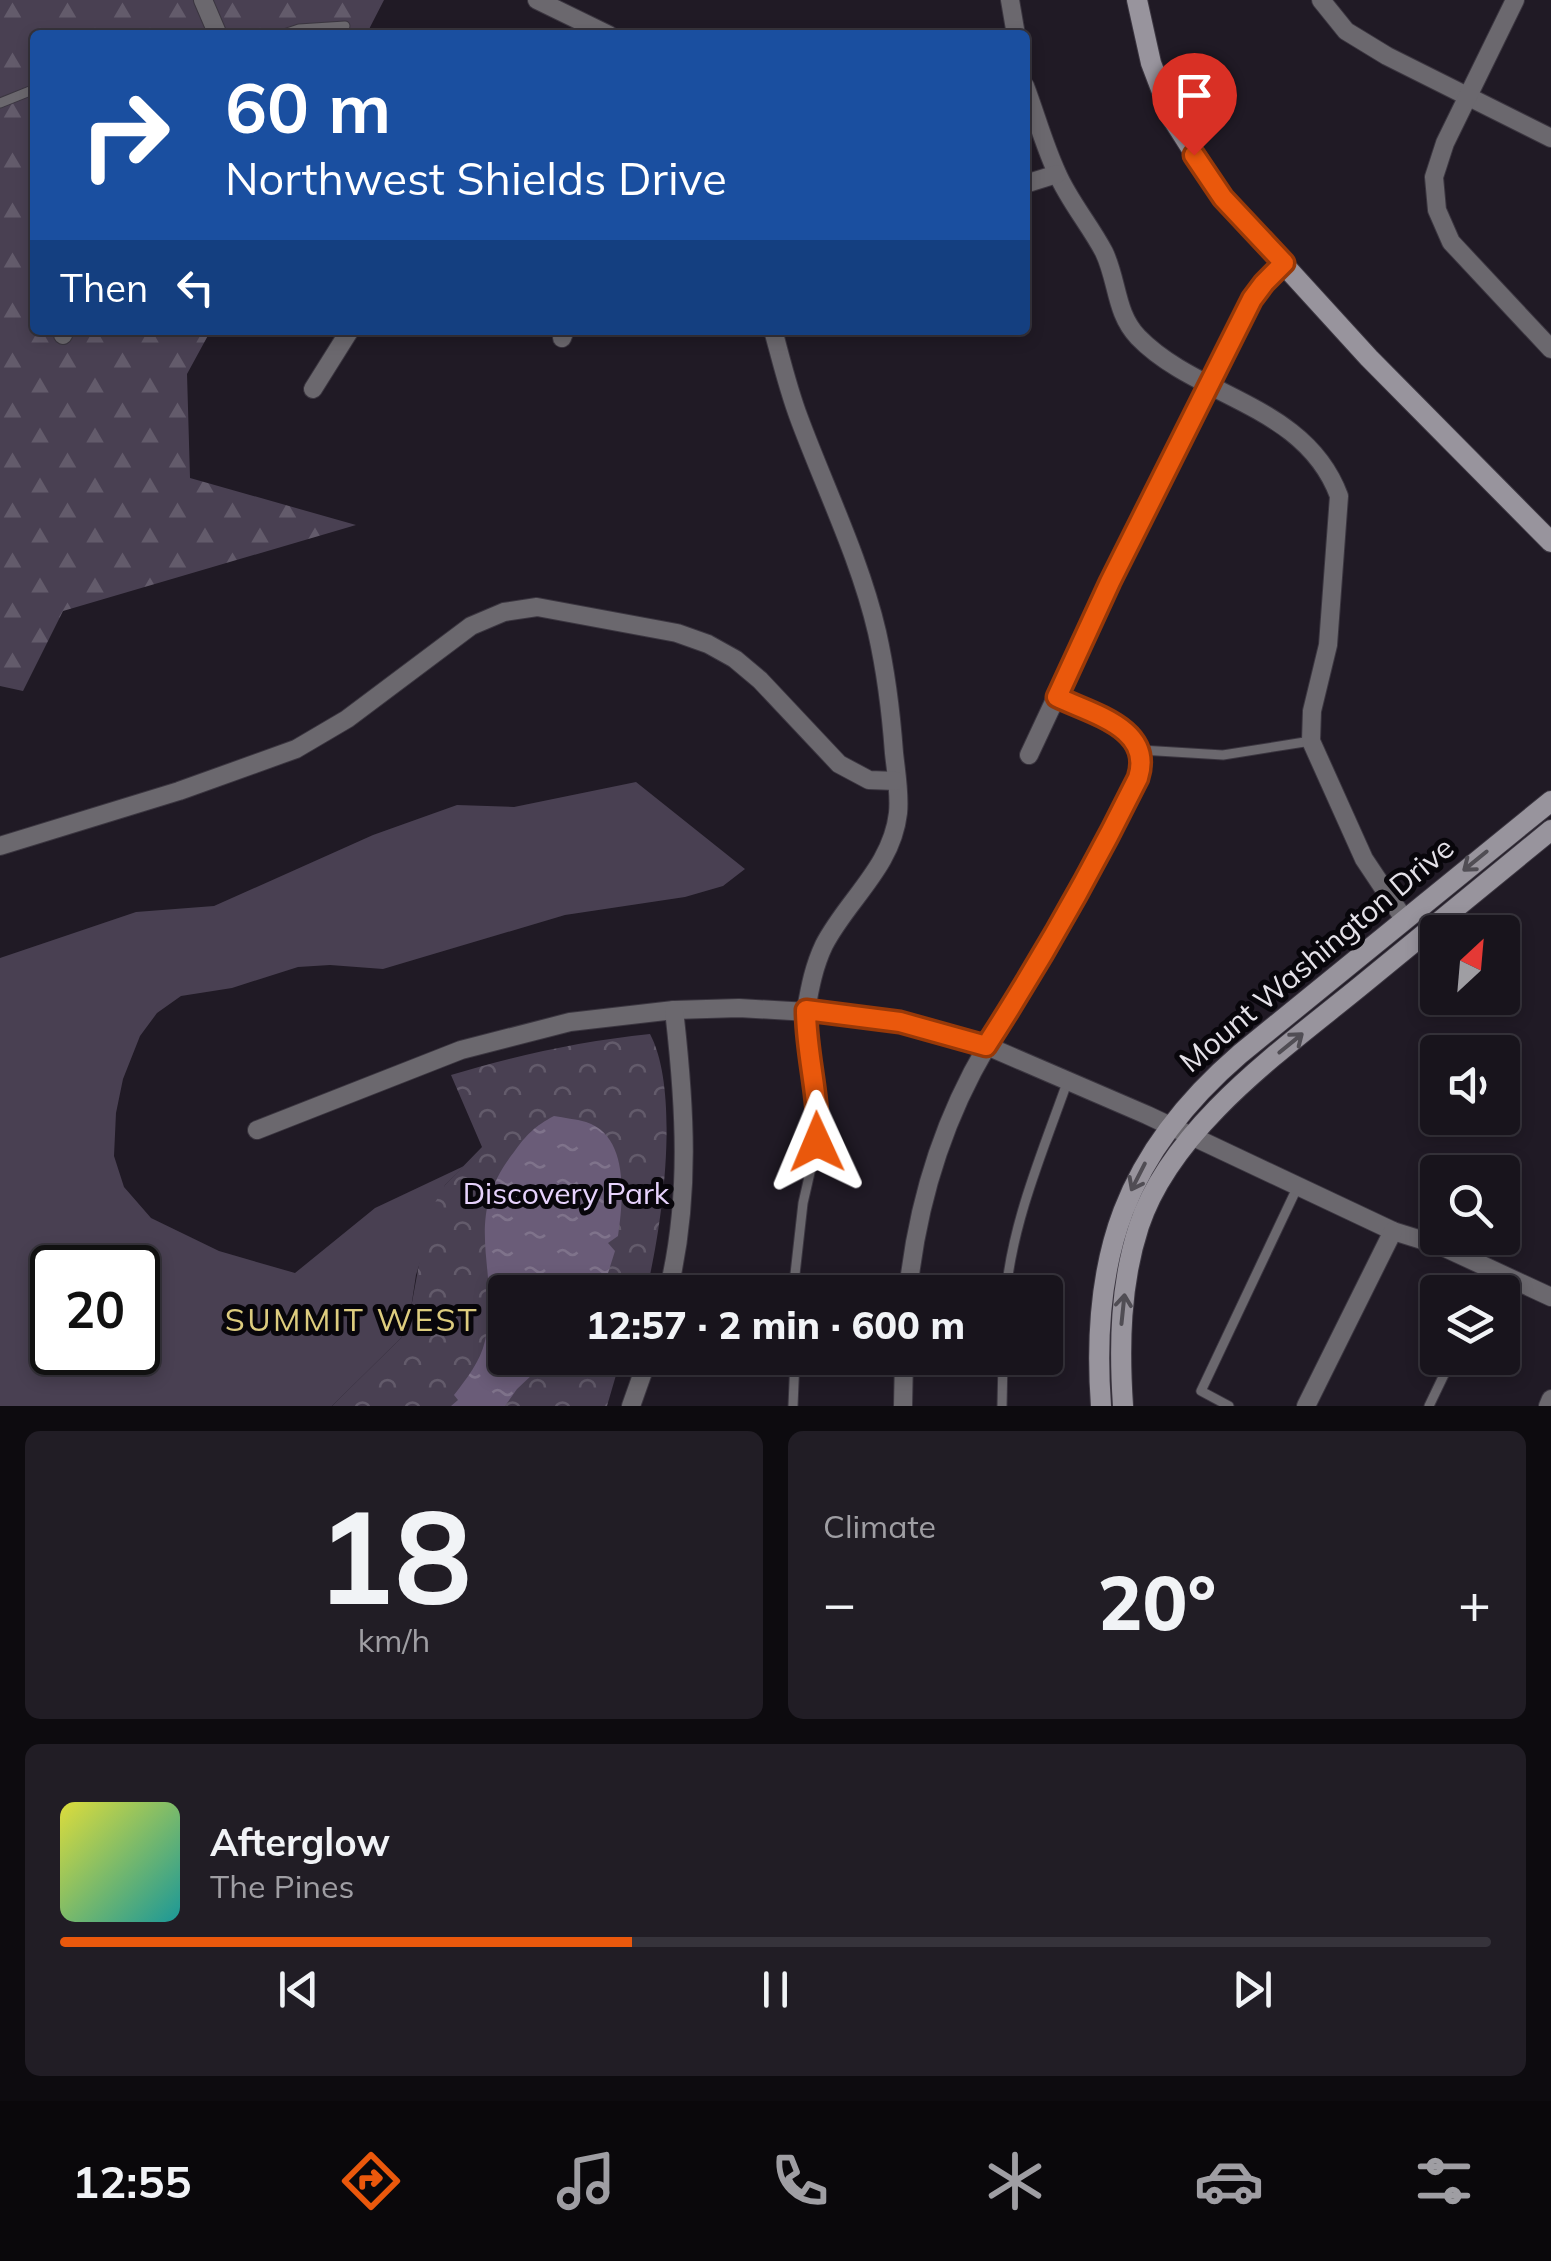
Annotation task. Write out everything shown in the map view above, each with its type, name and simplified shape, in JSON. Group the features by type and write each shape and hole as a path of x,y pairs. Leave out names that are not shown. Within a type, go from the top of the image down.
{"main road":[{"path":"1136,0 1151,62 1172,118 1223,198 1369,358 1543,535 1551,555"},
{"name":"Mount Washington Drive","path":"1101,1406 1098,1326 1110,1249 1128,1198 1170,1126 1204,1085 1551,801"},
{"name":"Mount Washington Drive","path":"1123,1406 1122,1316 1140,1224 1192,1136 1260,1069 1551,830"}],"street":[{"path":"203,0 216,30"},
{"path":"538,0 599,30"},
{"path":"1010,0 1015,30"},
{"path":"1320,0 1346,31 1387,56 1551,138"},
{"path":"1515,0 1445,144 1434,177 1437,210 1451,242 1551,349"},
{"path":"1030,100 1057,174 1104,251 1124,318 1138,337 1159,354 1306,444 1332,477 1339,496 1328,645 1312,711 1311,741 1364,859 1404,919"},
{"path":"1030,182 1057,174"},
{"path":"1029,755 1110,582 1252,299 1284,263"},
{"path":"314,388 347,335"},
{"path":"774,335 796,412 876,630 888,692 898,814 893,834 867,887 825,944 811,976 806,1010"},
{"path":"0,846 179,791 296,749 347,719 470,626 504,612 536,607 677,633 708,644 735,659 760,680 839,764 873,781 896,781"},
{"path":"911,1275 925,1188 952,1118 986,1046 1090,876 1143,764 1141,750 1124,730 1057,697"},
{"path":"672,1275 685,1182 685,1111 674,1010"},
{"path":"257,1130 427,1062 530,1030 610,1015 674,1010 806,1010 900,1022 986,1046 1068,1080 1392,1231 1441,1246 1551,1296"},
{"path":"1306,1406 1392,1231"},
{"path":"631,1406 642,1375"},
{"path":"902,1406 903,1375"},
{"path":"1548,1406 1551,1399"}],"lane":[{"path":"296,30 345,26"},
{"path":"0,102 30,90"},
{"path":"1141,750 1224,755 1311,741"},
{"path":"795,1275 802,1203 817,1142 819,1112 806,1044 806,1010"},
{"path":"1007,1275 1020,1220 1068,1080"},
{"path":"1229,1406 1201,1391 1297,1188"},
{"path":"1492,1275 1494,1270"},
{"path":"793,1406 794,1375"},
{"path":"1002,1406 1003,1375"},
{"path":"1428,1406 1444,1375"}],"green space":[{"path":"0,0 384,0 369,30 30,30 30,335 208,335 187,374 190,478 356,525 63,611 23,691 0,686"},
{"path":"636,782 745,869 723,886 685,897 565,915 383,969 298,967 232,988 181,996 157,1013 140,1036 123,1079 116,1113 114,1156 124,1187 151,1218 219,1251 295,1273 375,1208 464,1166 445,1185 401,1338 332,1406 0,1406 0,958 136,912 214,906 373,835 457,805 514,807"},
{"name":"Discovery Park","path":"650,1034 659,1059 665,1090 666,1161 649,1275 488,1275 488,1375 616,1375 607,1406 332,1406 401,1338 411,1308 428,1215 445,1185 482,1147 451,1075 600,1041"}],"water":[{"path":"554,1116 586,1122 600,1129 617,1155 622,1188 620,1222 618,1236 608,1243 615,1251 607,1275 488,1275 488,1280 485,1224 489,1201 498,1177 536,1127"},
{"path":"488,1322 488,1375 532,1375 505,1406 451,1406 458,1400 454,1395 476,1363"}],"district":[{"name":"SUMMIT WEST","path":"352,1320"}],"route":[{"path":"817,1142 819,1112 806,1044 806,1010 900,1022 986,1046 1090,876 1138,778 1143,764 1134,738 1057,697 1110,582 1252,299 1284,263 1223,198 1194,155"}]}
